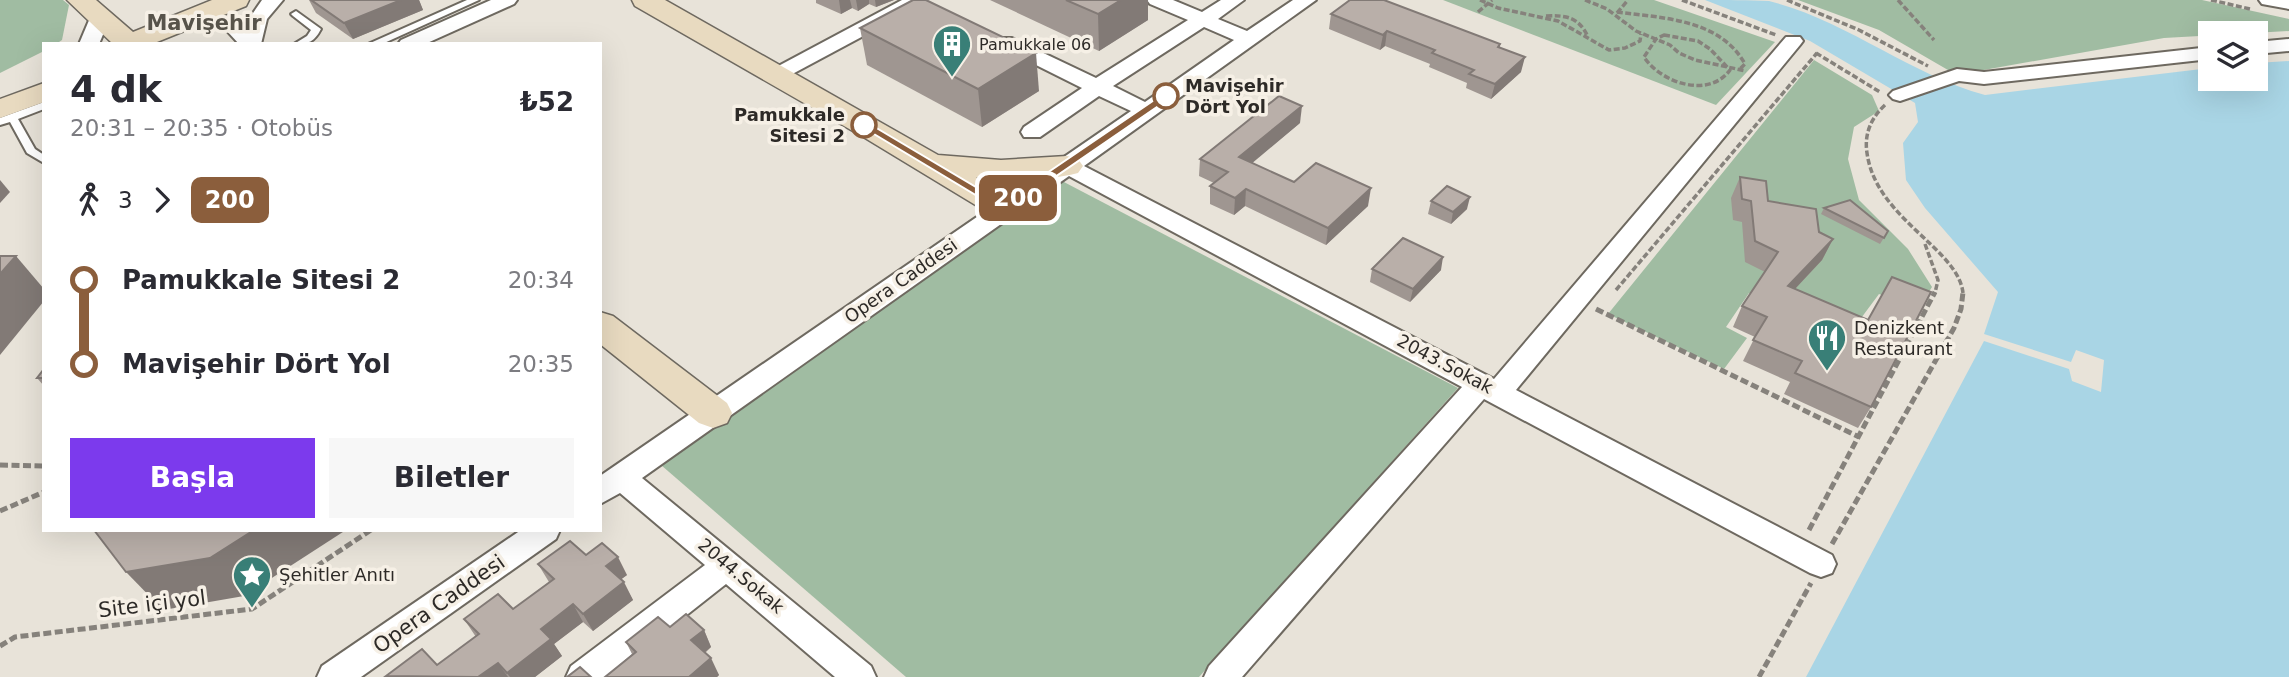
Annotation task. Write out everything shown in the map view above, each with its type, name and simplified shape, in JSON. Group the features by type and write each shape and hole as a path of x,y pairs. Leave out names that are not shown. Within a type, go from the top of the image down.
{"street":[{"path":"165,42 236,0"},
{"path":"132,42 265,0"},
{"path":"250,42 258,14 273,0"},
{"path":"412,42 507,0"},
{"path":"645,0 1004,208"},
{"path":"1157,0 1248,39"},
{"path":"1032,132 1097,87 1234,0"},
{"name":"Opera Caddesi","path":"611,484 1306,0"},
{"path":"2269,0 2289,3"},
{"path":"776,75 921,2"},
{"path":"90,9 128,42"},
{"path":"89,42 90,9"},
{"path":"205,18 234,27 248,42"},
{"path":"989,35 1145,110"},
{"path":"1221,677 1490,387 1576,300 1793,41"},
{"path":"2268,47 2289,45"},
{"path":"1897,97 1957,75 1984,78 2198,54"},
{"path":"4,106 42,78"},
{"path":"4,106 42,93"},
{"path":"926,162 1001,170 1067,166"},
{"name":"2043.Sokak","path":"1067,166 1821,564"},
{"path":"602,328 713,413"},
{"name":"2044.Sokak","path":"611,484 728,565 859,677"},
{"name":"Opera Caddesi","path":"334,677 542,532"},
{"path":"583,677 728,565"}],"lane":[{"path":"378,42 475,0"},
{"path":"296,14 316,29 311,38 303,42"},
{"path":"4,106 42,105"},
{"path":"0,122 4,106"},
{"path":"4,106 31,152 42,159"}],"path":[{"path":"1479,0 1557,21 1598,45 1618,51 1640,41 1641,34"},
{"path":"1478,12 1492,0"},
{"path":"1585,0 1617,15 1641,34 1695,60 1740,69 1763,77"},
{"path":"1617,15 1628,0"},
{"path":"1676,0 1793,41 1897,97 1873,115 1868,127 1865,146 1871,178 1894,212 1958,274 1965,299 1954,328 1759,677"},
{"path":"1682,0 1686,4"},
{"path":"1787,0 1829,14 1872,34 1944,78"},
{"path":"1898,0 1934,40"},
{"path":"1541,17 1566,15 1577,19 1583,22 1588,38"},
{"path":"1617,15 1675,21 1709,30 1732,43 1737,49 1745,64 1740,69"},
{"path":"1664,35 1691,38 1716,55 1721,65 1730,70 1721,82 1706,85 1672,81 1648,66 1644,57 1656,39 1664,35"},
{"path":"1806,536 1933,300 1938,280 1923,240"},
{"path":"1576,300 1859,437"},
{"path":"0,465 42,466"},
{"path":"0,511 42,493"},
{"name":"Site içi yol","path":"0,646 15,637 252,609 368,532"}],"green space":[{"path":"0,0 63,0 69,5 62,40 42,42 42,52 0,73"},
{"path":"1443,0 1654,0 1775,42 1716,105"},
{"path":"1798,0 2202,0 2289,19 2289,31 2268,32 2268,21 2198,21 2198,36 2164,38 1978,71 1948,70 1879,30"},
{"path":"1814,60 1872,95 1879,111 1854,127 1848,159 1859,200 1908,249 1932,287 1918,309 1879,294 1850,333 1749,293 1726,327 1747,338 1724,369 1608,314"},
{"path":"1062,181 1458,388 1199,677 906,677 661,465"}],"water":[{"path":"1705,0 1769,1 1797,10 1825,21 1930,74 1985,95 2198,69 2198,91 2268,91 2268,62 2289,61 2289,677 1806,677 1984,341 2069,369 2072,381 2101,392 2104,360 2076,350 2071,362 1984,334 1998,292 1925,208 1906,180 1903,143 1918,122 1915,103 1810,41"}],"building":[{"path":"311,0 401,0 344,23"},
{"path":"913,0 926,0 1036,53 978,89 860,28"},
{"path":"1066,0 1121,0 1098,14"},
{"path":"1350,0 1384,0 1500,44 1498,47 1525,57 1495,84 1469,74 1474,70 1432,53 1435,50 1387,31 1383,35 1331,14"},
{"path":"1279,96 1302,106 1239,157 1294,182 1316,163 1371,188 1328,228 1246,189 1235,198 1210,186 1228,172 1200,159"},
{"path":"1740,177 1766,181 1768,201 1816,209 1819,232 1833,239 1788,286 1868,320 1892,277 1931,292 1871,407 1795,373 1802,361 1753,340 1767,317 1742,306 1778,252 1755,241 1751,201 1742,199"},
{"path":"1447,186 1470,197 1453,212 1431,201"},
{"path":"1850,200 1888,231 1884,238 1824,208"},
{"path":"1403,238 1443,257 1413,289 1372,269"},
{"path":"0,256 16,256 0,274"},
{"path":"96,532 251,532 210,558 126,572"},
{"path":"570,541 586,555 602,543 618,557 606,566 624,582 583,614 573,604 541,629 551,639 507,673 498,663 478,677 386,676 422,649 437,665 479,634 464,619 498,594 513,609 554,579 538,564"},
{"path":"686,614 704,630 691,640 711,658 689,677 605,677 636,652 626,642 658,617 670,627"},
{"path":"580,667 591,677 567,677"}],"bus line":[{"name":"200","path":"864,125 1004,208 1166,96"}],"place":[{"name":"Pamukkale 06","path":"952,78"},
{"name":"Mavişehir Dört Yol","path":"1166,96"},
{"name":"Pamukkale Sitesi 2","path":"864,125"},
{"name":"Denizkent Restaurant","path":"1827,372"},
{"name":"Şehitler Anıtı","path":"252,609"}],"district":[{"name":"Mavişehir","path":"204,23"}]}
